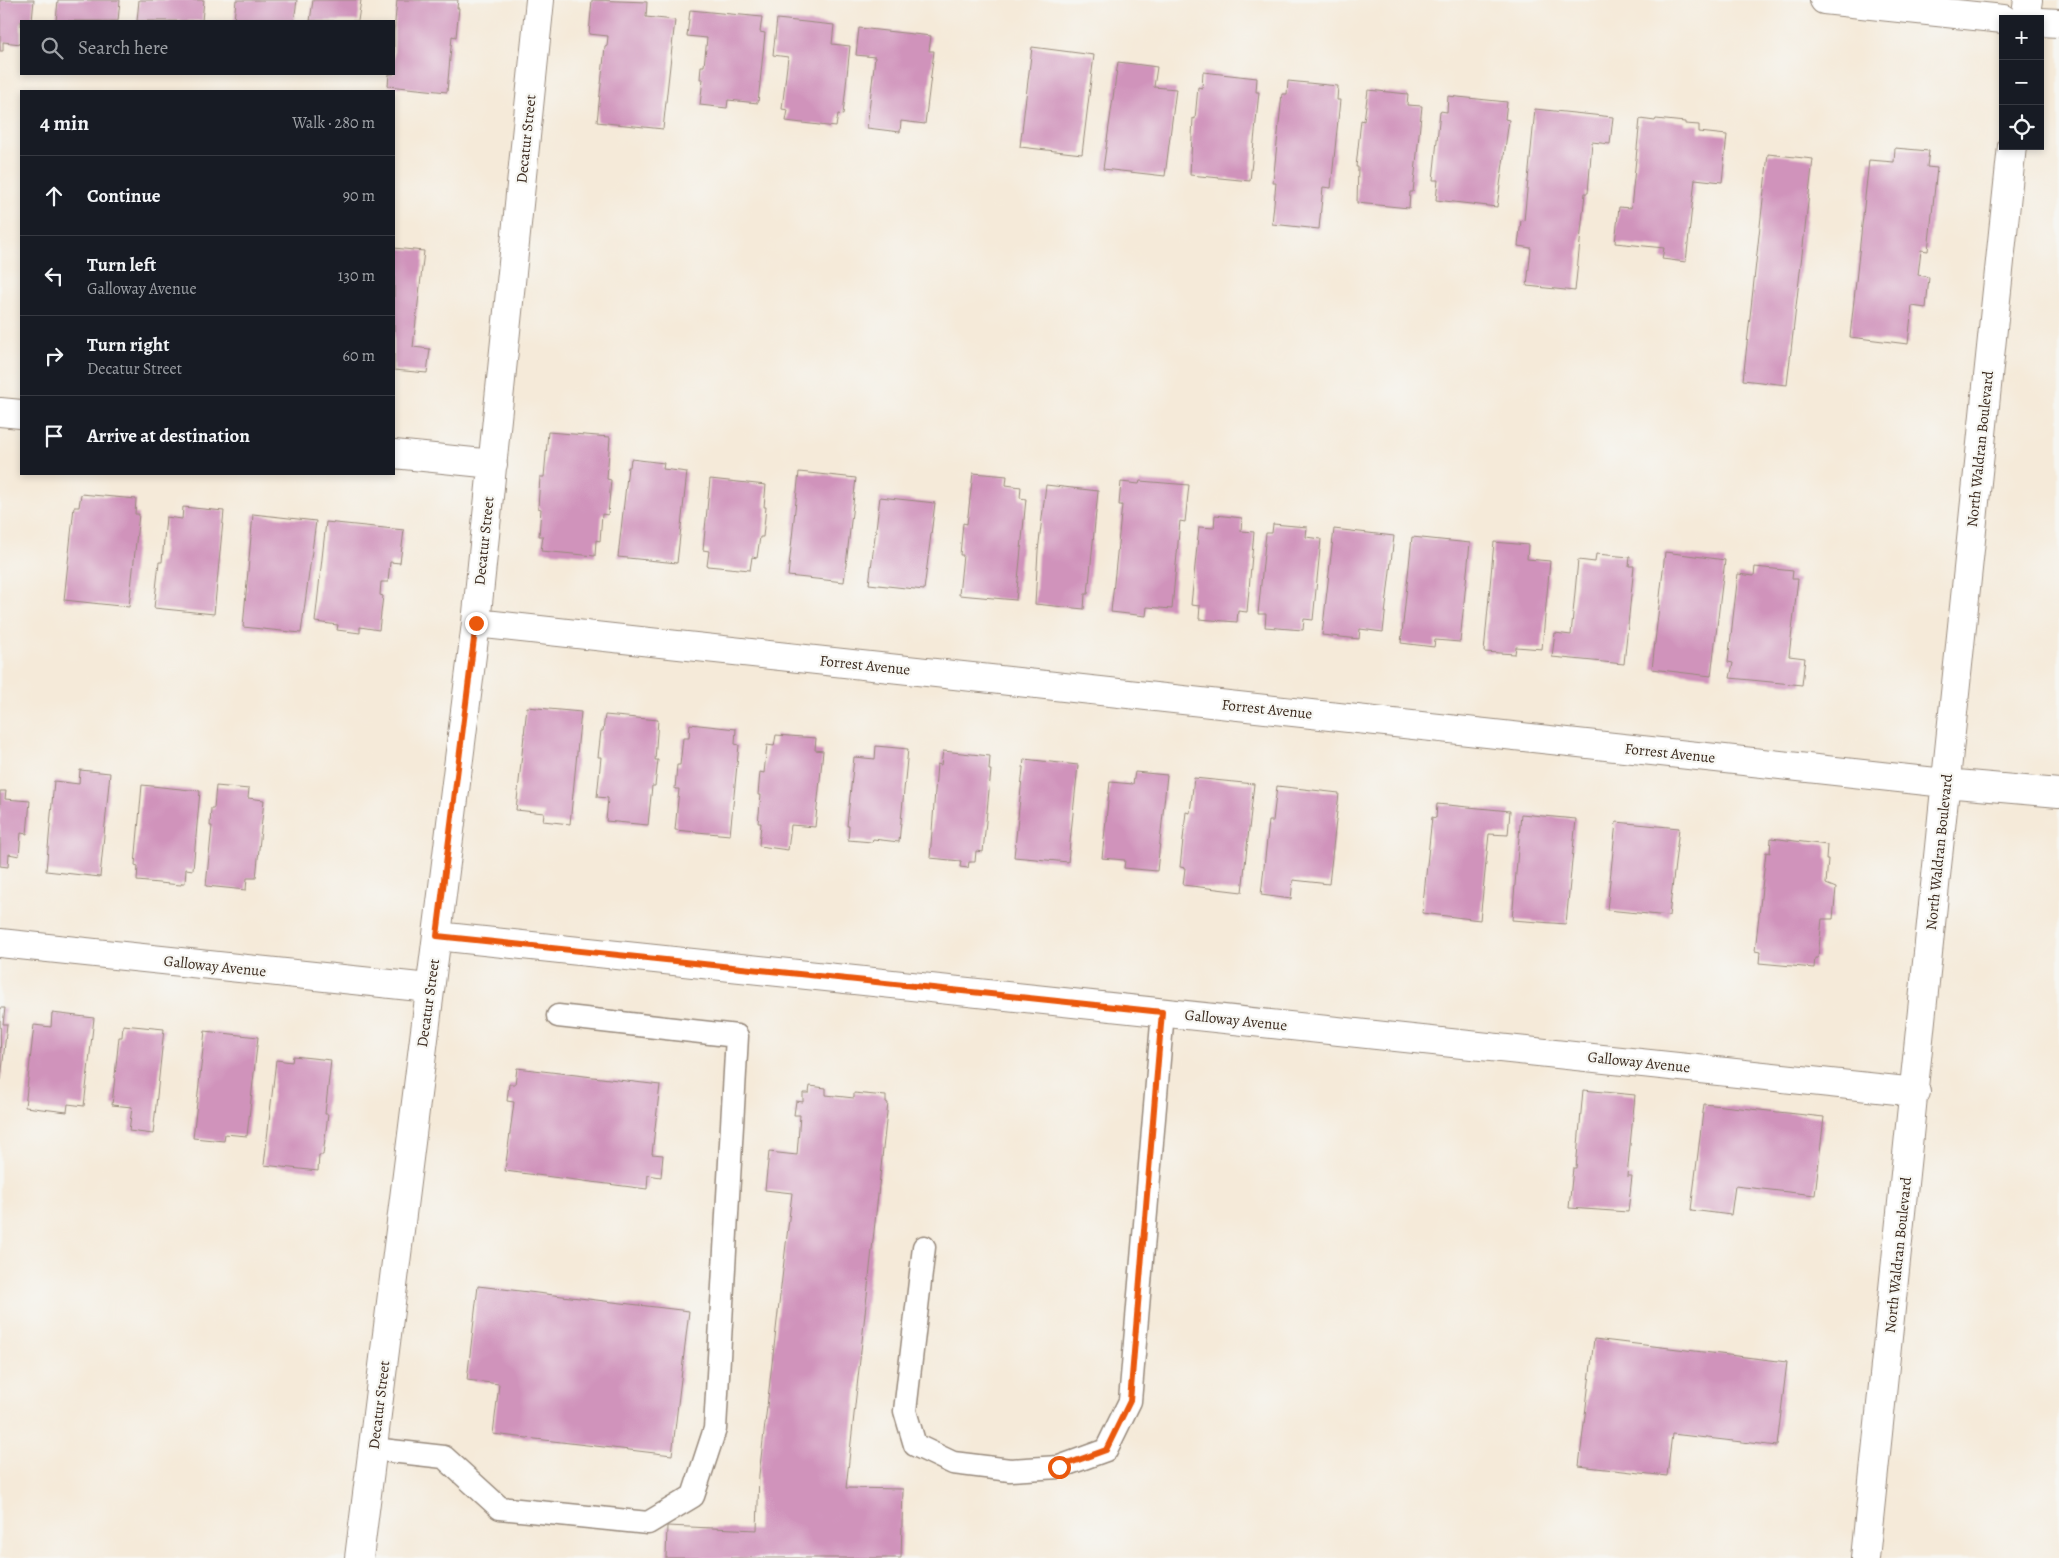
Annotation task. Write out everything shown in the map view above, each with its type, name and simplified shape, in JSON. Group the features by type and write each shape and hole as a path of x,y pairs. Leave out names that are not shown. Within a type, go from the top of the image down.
{"street":[{"name":"Decatur Street","path":"359,1558 476,623 540,0"},
{"path":"1824,0 1999,19"},
{"path":"2026,15 2028,0"},
{"path":"2044,22 2059,23"},
{"name":"North Waldran Boulevard","path":"1865,1558 1916,1092 1945,783 2012,150"},
{"path":"0,412 20,414"},
{"path":"395,454 493,464"},
{"name":"Forrest Avenue","path":"476,623 1945,783 2059,793"},
{"name":"Galloway Avenue","path":"437,936 1916,1092"},
{"name":"Galloway Avenue","path":"0,943 429,988"}],"lane":[{"path":"924,1248 905,1412 915,1445 953,1463 1010,1470 1059,1467 1106,1450 1130,1401 1162,1012"},
{"path":"373,1449 444,1457 500,1508 648,1523 694,1496 715,1429 737,1036 558,1016"}],"building":[{"path":"0,0 34,0 32,20 20,20 20,44 3,42 3,51 0,51"},
{"path":"58,0 120,0 118,20 56,20"},
{"path":"139,0 204,0 202,20 137,20"},
{"path":"236,0 297,0 294,20 234,20"},
{"path":"313,0 361,0 358,20 310,20"},
{"path":"397,0 458,0 456,37 452,36 447,92 388,86 389,75 395,75"},
{"path":"592,0 647,2 646,17 675,20 663,129 597,122 605,47 607,46 608,36 589,34"},
{"path":"690,10 762,17 760,32 765,33 758,103 728,100 727,108 700,105 703,79 700,79 701,66 704,66 707,38 687,36"},
{"path":"777,19 834,25 832,44 850,46 843,115 838,114 836,127 786,121 788,110 782,109 788,57 773,55"},
{"path":"859,28 931,36 929,51 934,51 925,124 901,121 900,132 867,128 875,57 856,55"},
{"path":"1032,47 1094,55 1082,154 1020,147"},
{"path":"1118,62 1157,67 1154,87 1176,89 1165,176 1103,169"},
{"path":"1203,72 1257,78 1256,92 1259,92 1250,181 1190,175 1193,118 1195,119 1198,87 1202,88"},
{"path":"1288,81 1338,86 1337,100 1340,100 1331,188 1323,187 1319,229 1272,224 1276,183 1273,183 1282,94 1287,94"},
{"path":"1368,90 1408,94 1407,105 1422,106 1413,192 1410,192 1409,208 1357,203 1358,167 1356,167 1361,120 1364,121"},
{"path":"1448,96 1507,102 1505,119 1509,120 1497,207 1436,200 1438,180 1433,180 1440,111 1447,112"},
{"path":"1535,109 1613,117 1610,144 1592,142 1588,193 1585,193 1575,291 1527,286 1531,248 1518,246 1521,220 1524,221"},
{"path":"1640,119 1685,122 1685,124 1699,125 1699,132 1727,135 1722,182 1695,179 1686,262 1662,259 1664,248 1615,243 1619,207 1631,208"},
{"path":"1895,148 1929,151 1927,167 1937,168 1928,251 1921,250 1918,275 1929,277 1926,308 1912,306 1908,344 1850,337 1869,160 1894,162"},
{"path":"1768,154 1813,159 1787,385 1743,380"},
{"path":"395,248 424,251 413,347 430,349 427,373 395,370"},
{"path":"548,432 610,437 607,479 611,480 608,515 602,514 600,541 596,540 595,556 541,551 543,536 539,536 541,509 538,508 540,477 544,477"},
{"path":"631,459 664,463 663,469 687,472 677,563 618,557 628,467 630,467"},
{"path":"799,472 856,478 844,582 788,576"},
{"path":"973,473 1007,476 1006,485 1021,487 1020,498 1026,499 1016,600 959,595 963,555 960,555 963,523 967,524"},
{"path":"710,479 766,485 763,537 760,537 757,558 752,557 750,570 707,566 709,551 703,550"},
{"path":"1140,481 1189,485 1185,522 1180,521 1172,609 1147,607 1146,616 1111,612 1122,505 1119,505 1121,482 1139,484"},
{"path":"1046,485 1098,491 1088,594 1085,594 1084,609 1035,604 1038,551"},
{"path":"81,494 136,499 135,514 139,514 129,607 64,600 74,507 79,507"},
{"path":"880,497 935,503 924,590 869,584"},
{"path":"183,507 224,511 214,614 154,608 159,562 162,562 166,517 182,519"},
{"path":"253,514 316,521 301,633 243,627"},
{"path":"1215,515 1242,518 1241,531 1254,532 1247,612 1238,611 1237,622 1199,619 1200,606 1191,605 1199,527 1214,528"},
{"path":"326,522 404,530 400,563 390,562 388,582 381,582 380,595 383,596 379,630 360,627 360,633 337,630 338,625 315,622"},
{"path":"1273,524 1307,527 1306,537 1321,539 1313,620 1304,619 1303,630 1265,627 1266,614 1258,614 1266,533 1272,533"},
{"path":"1334,529 1394,536 1383,632 1360,629 1359,639 1322,635"},
{"path":"1412,537 1470,543 1460,642 1435,640 1434,647 1401,643"},
{"path":"1494,542 1528,545 1527,559 1550,561 1542,649 1516,647 1515,654 1484,652"},
{"path":"1665,552 1725,560 1711,676 1652,669"},
{"path":"1596,554 1630,557 1629,566 1634,566 1624,664 1552,657 1555,633 1571,635 1578,560 1595,562"},
{"path":"1755,567 1793,571 1792,579 1798,579 1789,656 1805,658 1802,685 1730,678 1733,663 1728,662 1738,574 1754,576"},
{"path":"527,707 581,712 570,824 543,821 544,813 516,810"},
{"path":"605,715 658,720 655,760 658,760 655,786 652,786 648,825 606,821 608,798 597,797 601,757 598,757"},
{"path":"690,724 736,729 735,744 739,745 730,835 675,830 679,789 675,789 677,765 680,765 683,738 689,738"},
{"path":"776,735 816,738 815,750 823,751 815,827 791,825 788,850 759,846 761,823 758,823 761,795 758,795 760,772 764,773 767,745 774,746"},
{"path":"876,746 908,749 899,842 873,839 872,842 848,840 849,826 847,826 854,757 875,759"},
{"path":"943,751 990,756 989,770 991,770 983,852 976,851 975,862 969,862 968,868 960,867 961,861 930,858 937,764 941,765"},
{"path":"1024,759 1078,765 1068,862 1014,857"},
{"path":"80,770 110,773 100,877 46,871 54,781 79,784"},
{"path":"1135,772 1167,775 1157,871 1124,868 1125,860 1102,858 1110,782 1133,784"},
{"path":"1194,778 1254,784 1242,892 1183,885 1185,868 1180,867 1186,812 1190,813"},
{"path":"142,785 200,791 193,870 186,869 185,883 181,885 137,881 138,866 135,865"},
{"path":"216,786 249,789 248,798 264,800 256,878 247,878 246,890 206,886 212,826 210,826 211,808 214,808"},
{"path":"1277,786 1339,793 1329,884 1293,880 1291,899 1261,895 1269,821 1273,821"},
{"path":"0,791 6,791 5,799 30,801 27,834 21,833 19,856 9,854 8,867 0,866"},
{"path":"1437,804 1510,811 1508,835 1489,834 1480,920 1422,913 1432,817 1436,818"},
{"path":"1521,814 1576,819 1566,924 1512,920"},
{"path":"1616,822 1679,828 1669,916 1607,910"},
{"path":"1771,838 1827,845 1826,884 1836,888 1833,919 1822,919 1818,958 1815,958 1814,968 1759,963 1760,952 1755,951 1766,852 1770,853"},
{"path":"0,1008 5,1008 3,1024 7,1024 1,1080"},
{"path":"52,1013 94,1018 84,1106 68,1104 67,1112 25,1107 34,1025 51,1027"},
{"path":"123,1025 164,1029 153,1134 129,1131 132,1107 112,1105 119,1037 122,1037"},
{"path":"205,1031 258,1037 247,1136 225,1134 224,1141 193,1138"},
{"path":"293,1056 331,1060 325,1114 328,1114 323,1155 319,1155 318,1171 264,1165 276,1060 292,1062"},
{"path":"517,1068 660,1085 652,1154 663,1155 661,1177 648,1175 647,1189 505,1171 514,1102 507,1101 509,1084 515,1084"},
{"path":"810,1086 826,1088 826,1095 854,1098 854,1093 886,1096 886,1102 888,1103 846,1488 903,1489 901,1558 666,1558 667,1526 757,1530 759,1475 792,1193 765,1190 769,1152 797,1155 800,1115 794,1115 796,1101 803,1102 803,1093 809,1093"},
{"path":"1583,1090 1635,1095 1627,1176 1632,1176 1628,1212 1569,1208 1573,1168 1576,1168"},
{"path":"1704,1104 1824,1117 1815,1195 1735,1186 1731,1215 1691,1210"},
{"path":"478,1286 689,1311 672,1455 493,1434 499,1384 467,1380"},
{"path":"1594,1339 1787,1362 1777,1446 1672,1434 1667,1476 1579,1466"}],"route":[{"path":"476,623 437,936 1162,1012 1130,1401 1106,1450 1059,1467"}]}
